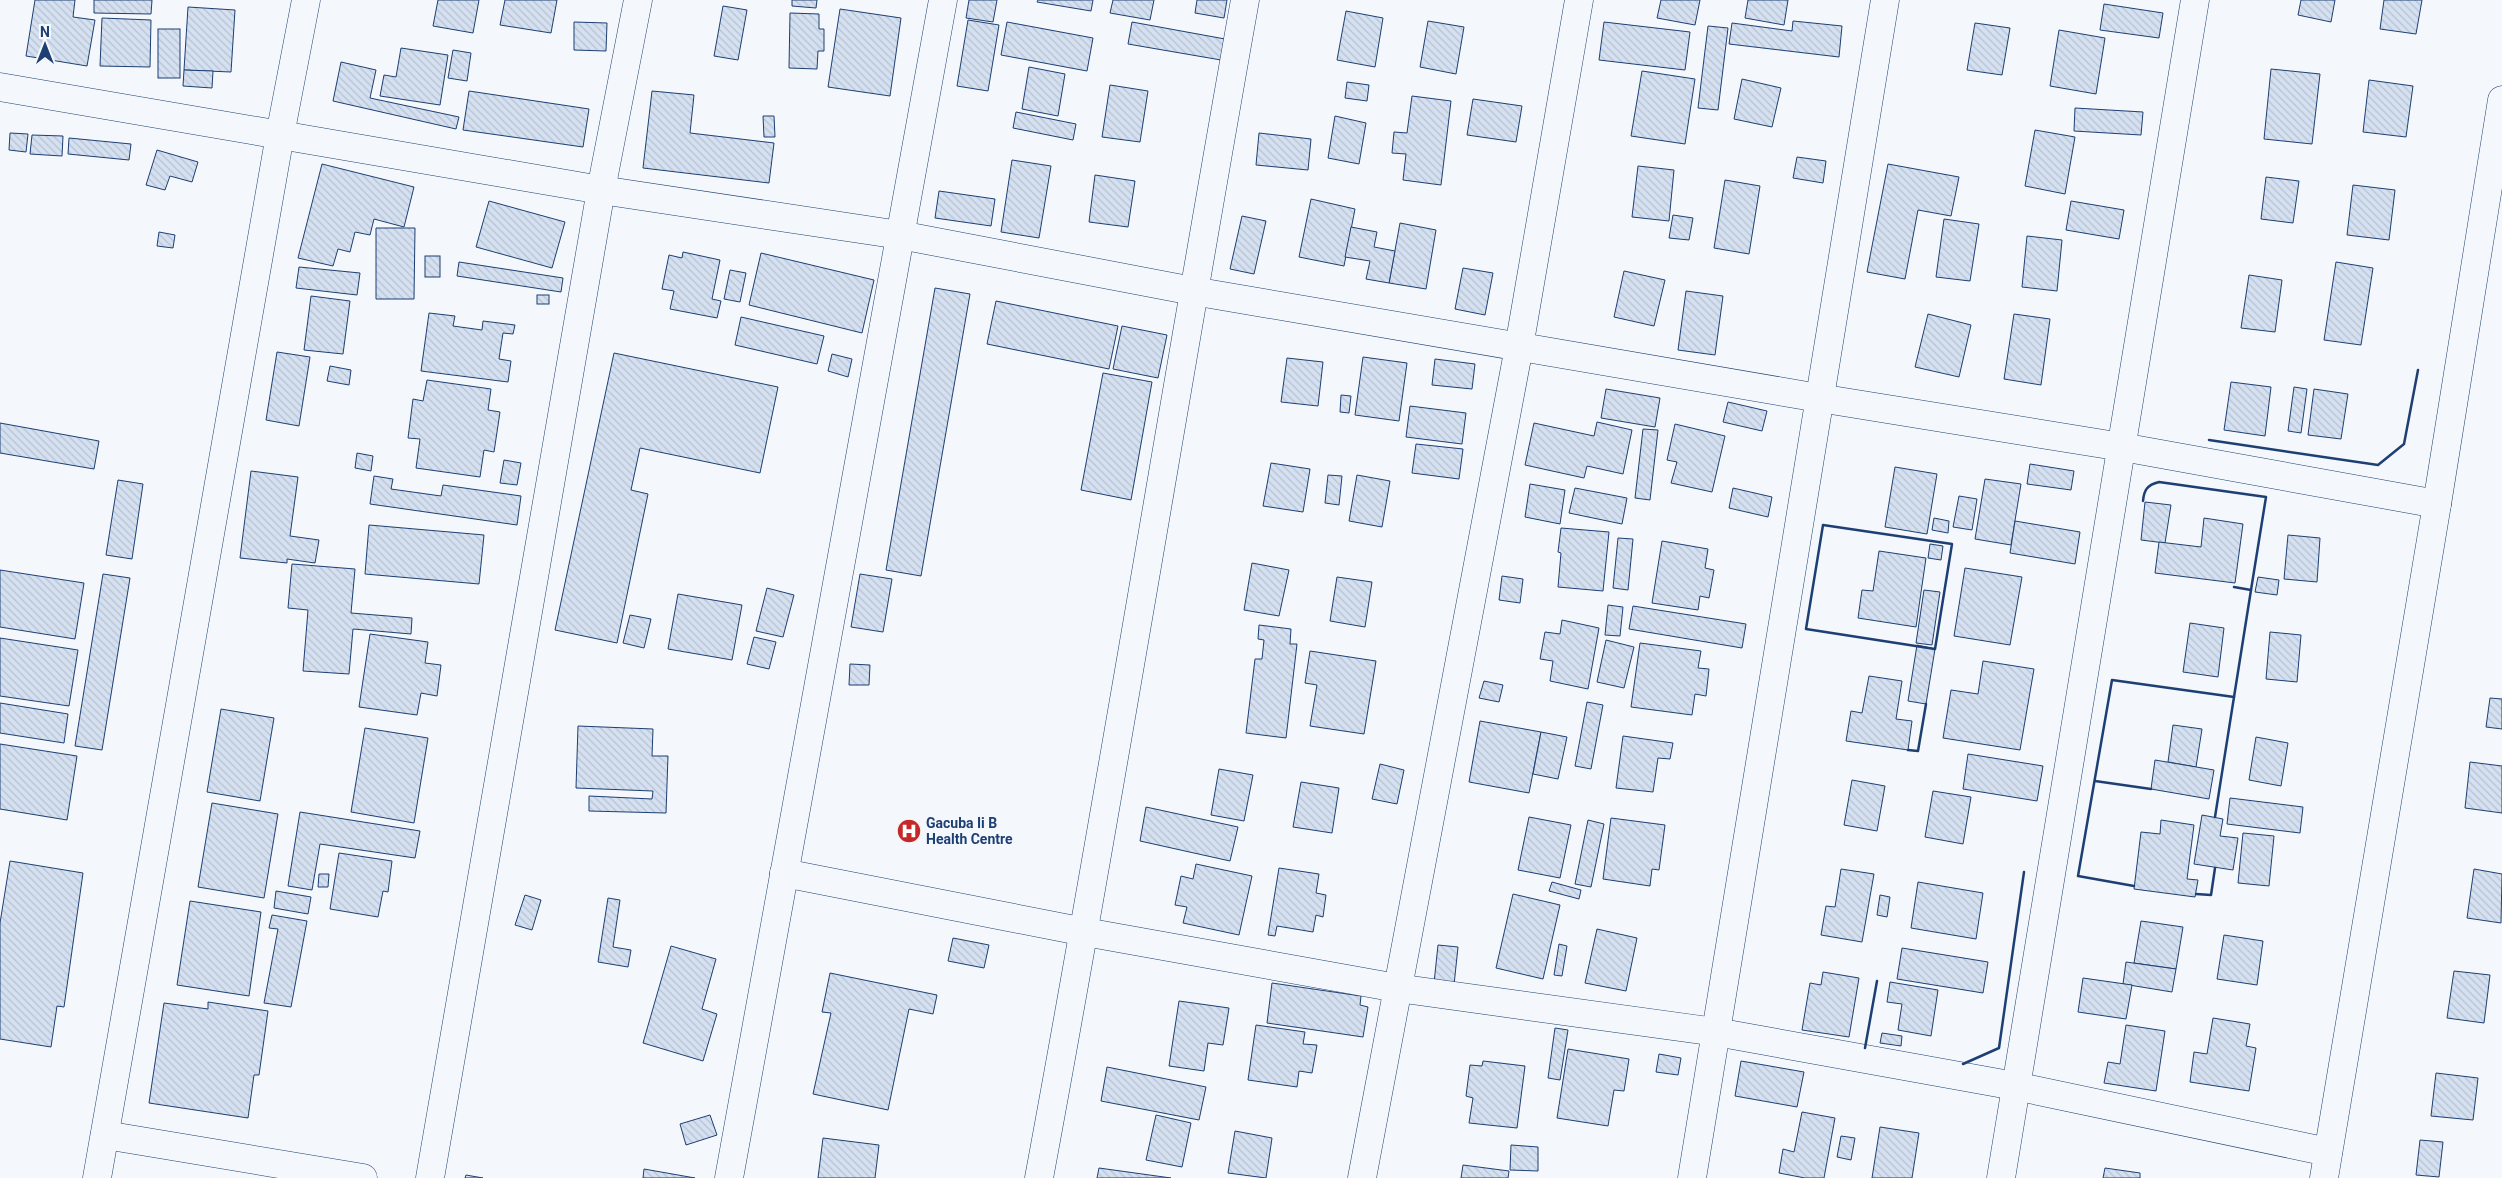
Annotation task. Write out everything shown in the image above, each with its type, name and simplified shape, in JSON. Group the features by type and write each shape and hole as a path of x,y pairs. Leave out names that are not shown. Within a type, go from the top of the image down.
{"street":[{"path":"98,1178 280,135 306,0"},
{"path":"430,1178 601,190 638,0"},
{"path":"729,1178 943,0"},
{"path":"1039,1178 1085,932 1193,291 1245,0"},
{"path":"1362,1178 1519,347 1579,0"},
{"path":"1692,1178 1885,0"},
{"path":"2001,1178 2195,0"},
{"path":"0,87 601,190 900,235 1193,291 1819,398 2122,447 2437,504"},
{"path":"784,873 1085,932 1397,988 1716,1032 2015,1086 2326,1165 2437,504 2502,100"},
{"path":"105,1135 363,1178"}],"building":[{"path":"35,0 75,0 73,17 95,20 87,66 26,56"},
{"path":"94,0 152,0 151,14 94,13"},
{"path":"438,0 479,0 473,33 433,26"},
{"path":"505,0 557,0 551,33 500,25"},
{"path":"792,0 817,0 816,8 792,6"},
{"path":"969,0 997,0 993,22 966,18"},
{"path":"1038,0 1093,0 1091,11 1037,2"},
{"path":"1113,0 1154,0 1150,20 1110,13"},
{"path":"1197,0 1227,0 1224,18 1195,13"},
{"path":"1661,0 1700,0 1695,25 1657,18"},
{"path":"1748,0 1788,0 1784,25 1745,18"},
{"path":"2301,0 2335,0 2331,22 2298,15"},
{"path":"2384,0 2422,0 2416,34 2380,29"},
{"path":"2104,4 2163,13 2159,38 2100,30"},
{"path":"723,6 747,10 738,60 714,56"},
{"path":"188,7 235,10 231,72 184,70"},
{"path":"840,9 901,18 890,96 828,87"},
{"path":"1346,11 1383,18 1375,67 1337,60"},
{"path":"790,13 819,14 819,29 824,29 824,51 818,51 817,69 789,68"},
{"path":"102,18 151,20 150,67 100,66"},
{"path":"968,20 999,25 988,91 957,86"},
{"path":"1428,21 1464,27 1456,74 1420,67"},
{"path":"1793,21 1842,26 1839,57 1729,44 1732,23 1792,31"},
{"path":"574,22 607,23 606,51 574,50"},
{"path":"1007,22 1093,38 1087,71 1001,55"},
{"path":"1132,22 1225,39 1221,60 1128,44"},
{"path":"1604,22 1690,32 1685,70 1599,60"},
{"path":"1975,23 2010,28 2002,75 1967,70"},
{"path":"1708,26 1728,28 1718,110 1698,108"},
{"path":"158,29 180,29 180,78 158,78"},
{"path":"2059,30 2105,38 2096,94 2050,86"},
{"path":"401,48 448,55 440,105 380,96 384,75 396,77"},
{"path":"453,50 471,53 467,81 448,78"},
{"path":"341,62 376,70 370,98 459,117 456,129 333,101"},
{"path":"1029,67 1065,74 1058,116 1022,109"},
{"path":"2271,69 2320,74 2312,144 2264,139"},
{"path":"184,70 213,71 212,88 183,86"},
{"path":"1642,71 1695,79 1685,144 1631,136"},
{"path":"1742,79 1781,88 1772,127 1734,119"},
{"path":"2369,80 2413,86 2406,137 2363,132"},
{"path":"1347,82 1369,85 1367,101 1345,98"},
{"path":"1110,85 1148,91 1140,142 1102,137"},
{"path":"469,91 589,109 583,147 463,130"},
{"path":"652,91 694,95 690,133 774,143 769,183 643,168"},
{"path":"1412,96 1451,101 1441,185 1403,180 1406,154 1392,153 1394,132 1407,133"},
{"path":"1473,99 1522,106 1516,142 1467,135"},
{"path":"2075,108 2143,112 2141,135 2074,131"},
{"path":"1016,112 1076,124 1073,140 1013,128"},
{"path":"763,116 774,116 775,137 764,137"},
{"path":"1335,116 1366,123 1359,164 1328,158"},
{"path":"2035,130 2075,137 2065,194 2025,186"},
{"path":"10,133 28,134 26,152 9,150"},
{"path":"1259,133 1311,139 1308,170 1256,165"},
{"path":"32,135 63,136 62,156 30,154"},
{"path":"69,138 131,144 129,160 68,154"},
{"path":"157,150 198,162 192,182 170,176 165,190 146,185"},
{"path":"1797,157 1826,161 1823,183 1793,178"},
{"path":"1012,160 1051,166 1039,238 1001,232"},
{"path":"322,164 414,187 404,227 374,219 370,235 355,232 350,252 338,249 333,266 298,258"},
{"path":"1888,164 1959,177 1951,216 1918,210 1905,279 1867,272"},
{"path":"1638,166 1674,170 1669,221 1632,217"},
{"path":"1095,175 1135,181 1128,227 1089,222"},
{"path":"2266,177 2299,181 2293,223 2261,219"},
{"path":"1725,180 1760,186 1749,254 1714,248"},
{"path":"2353,185 2395,190 2389,240 2347,235"},
{"path":"939,191 995,199 991,226 935,218"},
{"path":"1311,199 1355,209 1344,266 1299,257"},
{"path":"489,201 565,222 552,268 476,247"},
{"path":"2071,201 2124,210 2119,239 2066,230"},
{"path":"1673,215 1693,218 1689,240 1669,238"},
{"path":"1242,216 1266,221 1254,274 1230,269"},
{"path":"1944,219 1979,224 1970,281 1936,277"},
{"path":"1400,223 1436,230 1426,289 1389,283"},
{"path":"1351,227 1377,232 1374,247 1395,251 1389,283 1366,279 1370,261 1345,257"},
{"path":"376,228 415,228 414,299 376,299"},
{"path":"159,232 175,235 173,248 157,246"},
{"path":"2027,236 2062,240 2057,291 2022,287"},
{"path":"683,252 720,260 712,299 721,301 717,318 670,309 674,291 662,289 669,255 682,258"},
{"path":"761,253 874,280 862,333 749,305"},
{"path":"425,256 440,256 440,277 425,277"},
{"path":"459,262 563,278 561,292 457,276"},
{"path":"2336,262 2373,268 2361,345 2324,340"},
{"path":"299,267 360,273 357,295 296,288"},
{"path":"1463,268 1493,273 1485,315 1455,309"},
{"path":"730,270 746,273 740,302 724,299"},
{"path":"1624,271 1665,280 1654,326 1614,317"},
{"path":"2249,275 2282,280 2275,332 2241,328"},
{"path":"935,288 970,294 921,576 886,570"},
{"path":"1686,291 1723,296 1715,355 1678,350"},
{"path":"537,295 549,295 549,304 537,304"},
{"path":"311,296 350,301 343,354 304,350"},
{"path":"996,301 1118,326 1109,369 987,344"},
{"path":"429,313 455,316 453,326 482,330 483,321 515,325 513,334 503,333 499,359 511,361 508,382 421,371"},
{"path":"1928,314 1971,325 1959,377 1915,367"},
{"path":"2014,314 2050,319 2041,385 2004,379"},
{"path":"741,317 824,336 817,364 735,345"},
{"path":"1122,326 1167,335 1158,378 1113,369"},
{"path":"277,352 310,357 299,426 266,420"},
{"path":"614,353 778,387 760,473 640,448 631,490 648,494 617,643 555,630"},
{"path":"832,354 852,359 848,377 828,371"},
{"path":"1363,357 1407,363 1399,421 1355,415"},
{"path":"1287,358 1323,362 1318,406 1281,402"},
{"path":"1435,359 1475,364 1472,389 1432,385"},
{"path":"330,366 351,370 349,385 327,381"},
{"path":"1103,373 1152,382 1131,500 1081,490"},
{"path":"427,380 491,389 488,410 500,412 494,452 484,450 480,477 416,468 420,439 408,438 413,399 423,401"},
{"path":"2231,382 2271,387 2265,436 2224,430"},
{"path":"2294,387 2307,389 2301,433 2288,431"},
{"path":"1606,389 1660,398 1655,427 1601,418"},
{"path":"2314,389 2348,394 2341,439 2308,435"},
{"path":"1341,395 1351,396 1349,413 1340,412"},
{"path":"1728,402 1767,411 1762,431 1723,422"},
{"path":"1410,406 1466,413 1462,444 1406,437"},
{"path":"1597,422 1632,430 1623,474 1587,466 1584,478 1525,465 1534,423 1594,436"},
{"path":"0,423 99,441 94,469 0,453"},
{"path":"1675,424 1725,436 1712,492 1671,483 1677,462 1667,460"},
{"path":"1643,429 1658,430 1650,500 1635,498"},
{"path":"1416,444 1463,449 1459,479 1412,473"},
{"path":"357,453 373,456 371,471 355,468"},
{"path":"504,460 521,463 517,485 500,483"},
{"path":"1271,463 1310,469 1303,512 1263,506"},
{"path":"2030,464 2074,471 2071,490 2027,484"},
{"path":"1895,467 1937,474 1927,534 1885,527"},
{"path":"251,471 298,477 290,536 319,540 315,563 287,559 287,563 240,558"},
{"path":"1328,475 1342,476 1339,505 1325,503"},
{"path":"1357,475 1390,481 1382,527 1349,521"},
{"path":"374,476 393,479 391,489 441,496 443,485 521,496 517,525 370,504"},
{"path":"1985,479 2021,484 2011,545 1975,539"},
{"path":"118,480 143,484 132,559 106,555"},
{"path":"1530,484 1565,490 1560,524 1525,517"},
{"path":"1575,488 1627,498 1622,524 1569,513"},
{"path":"1733,488 1772,497 1768,517 1729,508"},
{"path":"1959,496 1977,499 1972,530 1953,527"},
{"path":"2145,502 2171,505 2165,543 2141,540"},
{"path":"1934,518 1949,521 1948,533 1932,530"},
{"path":"2204,518 2243,524 2235,583 2155,573 2159,542 2201,547"},
{"path":"2015,521 2080,532 2075,564 2010,553"},
{"path":"369,525 484,535 479,584 365,574"},
{"path":"1561,528 1609,532 1603,591 1558,587 1561,553 1558,552"},
{"path":"2288,535 2320,538 2317,582 2284,579"},
{"path":"1618,538 1633,539 1628,590 1613,588"},
{"path":"1662,541 1708,549 1705,568 1714,570 1709,598 1700,596 1698,610 1652,603"},
{"path":"1930,544 1943,546 1941,560 1928,558"},
{"path":"1879,551 1926,558 1916,627 1858,618 1862,590 1873,591"},
{"path":"1252,563 1289,570 1279,616 1244,610"},
{"path":"292,564 355,569 351,613 412,618 411,634 353,629 349,674 303,671 308,610 288,608"},
{"path":"1965,568 2022,577 2010,645 1954,636"},
{"path":"0,570 84,583 75,639 0,627"},
{"path":"103,574 130,578 102,750 75,746"},
{"path":"860,574 892,579 883,632 851,627"},
{"path":"1502,576 1523,579 1520,603 1499,600"},
{"path":"1337,577 1372,582 1365,627 1330,621"},
{"path":"2258,577 2279,580 2277,595 2255,592"},
{"path":"767,588 794,595 783,637 756,631"},
{"path":"1924,590 1940,592 1932,645 1916,643"},
{"path":"678,594 742,605 732,660 668,649"},
{"path":"1608,605 1623,607 1620,636 1605,635"},
{"path":"1633,606 1746,624 1742,648 1629,629"},
{"path":"630,615 651,619 644,648 623,643"},
{"path":"1562,620 1599,628 1588,689 1550,681 1553,661 1540,659 1545,632 1560,634"},
{"path":"2190,623 2224,628 2218,677 2183,672"},
{"path":"1259,625 1291,629 1290,644 1297,644 1286,738 1246,733 1255,659 1262,659 1264,640 1258,639"},
{"path":"2270,632 2301,635 2297,682 2266,679"},
{"path":"370,634 428,642 425,663 441,665 437,696 421,693 417,715 359,707"},
{"path":"754,637 776,642 769,669 747,664"},
{"path":"0,638 78,650 69,706 0,696"},
{"path":"1606,640 1634,647 1624,688 1597,682"},
{"path":"1640,643 1701,651 1698,668 1709,669 1706,696 1695,694 1692,715 1631,707"},
{"path":"1917,645 1935,649 1926,704 1908,701"},
{"path":"1310,651 1376,661 1364,734 1310,726 1317,685 1305,683"},
{"path":"1983,661 2034,669 2020,750 1943,738 1951,690 1978,694"},
{"path":"850,664 870,665 869,685 849,685"},
{"path":"1869,676 1902,681 1896,719 1912,721 1908,750 1846,741 1851,711 1862,713"},
{"path":"1484,681 1503,685 1499,702 1479,698"},
{"path":"2490,698 2502,699 2502,729 2486,727"},
{"path":"1587,702 1603,705 1591,769 1575,766"},
{"path":"0,703 68,714 64,743 0,733"},
{"path":"221,709 274,718 260,801 207,792"},
{"path":"1480,721 1541,732 1529,793 1469,782"},
{"path":"2173,725 2202,729 2196,767 2168,762"},
{"path":"578,726 653,729 652,756 668,756 666,813 589,811 589,796 652,799 653,791 576,788"},
{"path":"365,728 428,738 414,823 351,812"},
{"path":"1541,732 1567,737 1558,779 1533,774"},
{"path":"1623,736 1673,743 1670,759 1658,758 1653,792 1616,788"},
{"path":"2256,737 2288,743 2281,786 2249,780"},
{"path":"0,744 77,756 67,820 0,809"},
{"path":"1968,754 2043,766 2037,801 1963,789"},
{"path":"2155,760 2214,770 2209,799 2151,789"},
{"path":"2470,762 2502,766 2502,813 2465,808"},
{"path":"1380,764 1404,770 1397,804 1372,799"},
{"path":"1219,769 1253,775 1244,821 1211,815"},
{"path":"1852,780 1885,786 1877,831 1844,825"},
{"path":"1301,782 1339,788 1332,833 1293,827"},
{"path":"1933,791 1971,797 1963,844 1925,837"},
{"path":"2230,798 2303,807 2300,833 2227,824"},
{"path":"212,803 278,814 264,898 198,887"},
{"path":"1146,807 1238,827 1230,861 1140,841"},
{"path":"300,812 420,831 415,858 320,844 312,890 288,886"},
{"path":"2202,815 2223,819 2220,836 2238,838 2233,870 2194,864"},
{"path":"1529,817 1571,825 1560,878 1518,870"},
{"path":"1611,818 1665,825 1659,870 1652,869 1650,886 1603,879"},
{"path":"1588,820 1604,824 1591,887 1575,884"},
{"path":"2161,820 2194,825 2187,879 2198,880 2195,897 2134,889 2141,832 2160,834"},
{"path":"2243,833 2274,836 2269,886 2238,883"},
{"path":"339,853 392,861 388,892 383,891 378,917 330,909"},
{"path":"10,861 83,873 64,1007 57,1006 51,1047 0,1039 0,923"},
{"path":"1196,864 1252,876 1239,935 1183,923 1187,907 1175,905 1181,876 1193,879"},
{"path":"1279,868 1319,874 1316,893 1326,895 1323,917 1316,915 1313,932 1277,926 1275,936 1268,935"},
{"path":"1841,869 1874,874 1862,942 1821,935 1826,906 1835,907"},
{"path":"2474,869 2502,874 2501,923 2467,918"},
{"path":"319,874 329,874 328,887 318,887"},
{"path":"1552,882 1581,890 1579,899 1549,891"},
{"path":"1918,882 1983,893 1976,939 1911,928"},
{"path":"276,891 311,897 308,914 274,908"},
{"path":"1513,894 1560,905 1543,979 1496,968"},
{"path":"525,895 541,900 532,930 515,925"},
{"path":"1880,895 1890,897 1887,917 1877,915"},
{"path":"608,898 620,900 613,947 631,950 628,967 598,962"},
{"path":"190,901 261,912 249,996 177,985"},
{"path":"272,915 307,921 291,1007 264,1003 278,929 269,928"},
{"path":"2141,921 2183,927 2176,969 2134,963"},
{"path":"1597,929 1637,938 1626,991 1585,983"},
{"path":"2224,935 2263,941 2257,985 2217,979"},
{"path":"953,938 989,945 984,968 948,961"},
{"path":"1559,944 1567,946 1562,976 1554,975"},
{"path":"1438,945 1458,947 1454,985 1434,983"},
{"path":"671,946 716,959 702,1009 717,1014 703,1061 643,1043"},
{"path":"1902,948 1988,962 1983,993 1897,979"},
{"path":"2126,962 2176,969 2172,992 2123,984"},
{"path":"2454,971 2490,975 2484,1023 2447,1018"},
{"path":"1823,972 1859,978 1849,1037 1802,1030 1810,983 1821,985"},
{"path":"830,973 937,995 933,1014 909,1009 888,1110 813,1094 831,1013 822,1012"},
{"path":"2083,978 2132,985 2126,1019 2078,1012"},
{"path":"1890,982 1938,990 1931,1036 1898,1030 1902,1004 1887,1002"},
{"path":"1272,983 1361,996 1360,1005 1368,1007 1363,1037 1267,1023"},
{"path":"1179,1001 1229,1008 1223,1045 1208,1043 1204,1071 1169,1066"},
{"path":"208,1002 268,1011 259,1075 254,1075 248,1118 149,1103 164,1003 208,1009"},
{"path":"2213,1018 2250,1024 2246,1046 2256,1048 2249,1091 2190,1082 2194,1052 2207,1054"},
{"path":"1256,1025 1305,1032 1303,1044 1317,1045 1312,1073 1299,1071 1297,1087 1248,1080"},
{"path":"2126,1025 2165,1031 2156,1091 2104,1083 2108,1062 2120,1064"},
{"path":"1555,1028 1568,1030 1560,1080 1548,1078"},
{"path":"1882,1033 1902,1036 1901,1046 1880,1043"},
{"path":"1568,1049 1629,1059 1624,1091 1614,1090 1608,1126 1557,1118"},
{"path":"1659,1054 1681,1058 1678,1075 1656,1072"},
{"path":"1483,1061 1525,1066 1517,1128 1469,1123 1473,1098 1466,1096 1470,1065 1482,1066"},
{"path":"1741,1061 1804,1072 1797,1107 1735,1096"},
{"path":"1107,1067 1206,1087 1199,1120 1101,1101"},
{"path":"2436,1073 2478,1078 2473,1120 2431,1116"},
{"path":"1802,1112 1835,1118 1824,1178 1805,1178 1779,1173 1783,1149 1794,1152"},
{"path":"710,1115 717,1135 686,1145 680,1124"},
{"path":"1156,1115 1191,1123 1182,1167 1146,1160"},
{"path":"1880,1127 1919,1133 1912,1178 1872,1178"},
{"path":"1235,1131 1272,1138 1266,1178 1228,1173"},
{"path":"1841,1136 1855,1138 1851,1160 1837,1157"},
{"path":"823,1138 879,1145 875,1178 818,1178"},
{"path":"2420,1140 2443,1142 2439,1177 2416,1175"},
{"path":"1511,1145 1538,1147 1538,1171 1510,1170"},
{"path":"1463,1165 1509,1171 1508,1178 1461,1178"},
{"path":"1099,1168 1171,1178 1097,1178"},
{"path":"2105,1168 2140,1173 2140,1178 2103,1178"},
{"path":"644,1169 695,1178 643,1178"},
{"path":"466,1175 483,1178 465,1178"}],"wall":[{"path":"2209,440 2378,465 2404,444 2418,370"},
{"path":"2143,501 2147,488 2159,482 2266,497 2251,590 2234,587"},
{"path":"1823,525 1952,544 1935,649 1806,629 1823,525"},
{"path":"2234,697 2251,590"},
{"path":"2134,886 2078,876 2112,680 2234,697 2215,817"},
{"path":"1908,750 1918,751 1926,704"},
{"path":"2095,781 2151,789"},
{"path":"2196,894 2211,895 2215,868"},
{"path":"1963,1064 1999,1048 2024,872"},
{"path":"1865,1048 1877,981"}],"place":[{"name":"Gacuba Ii B Health Centre","path":"909,831"}]}
